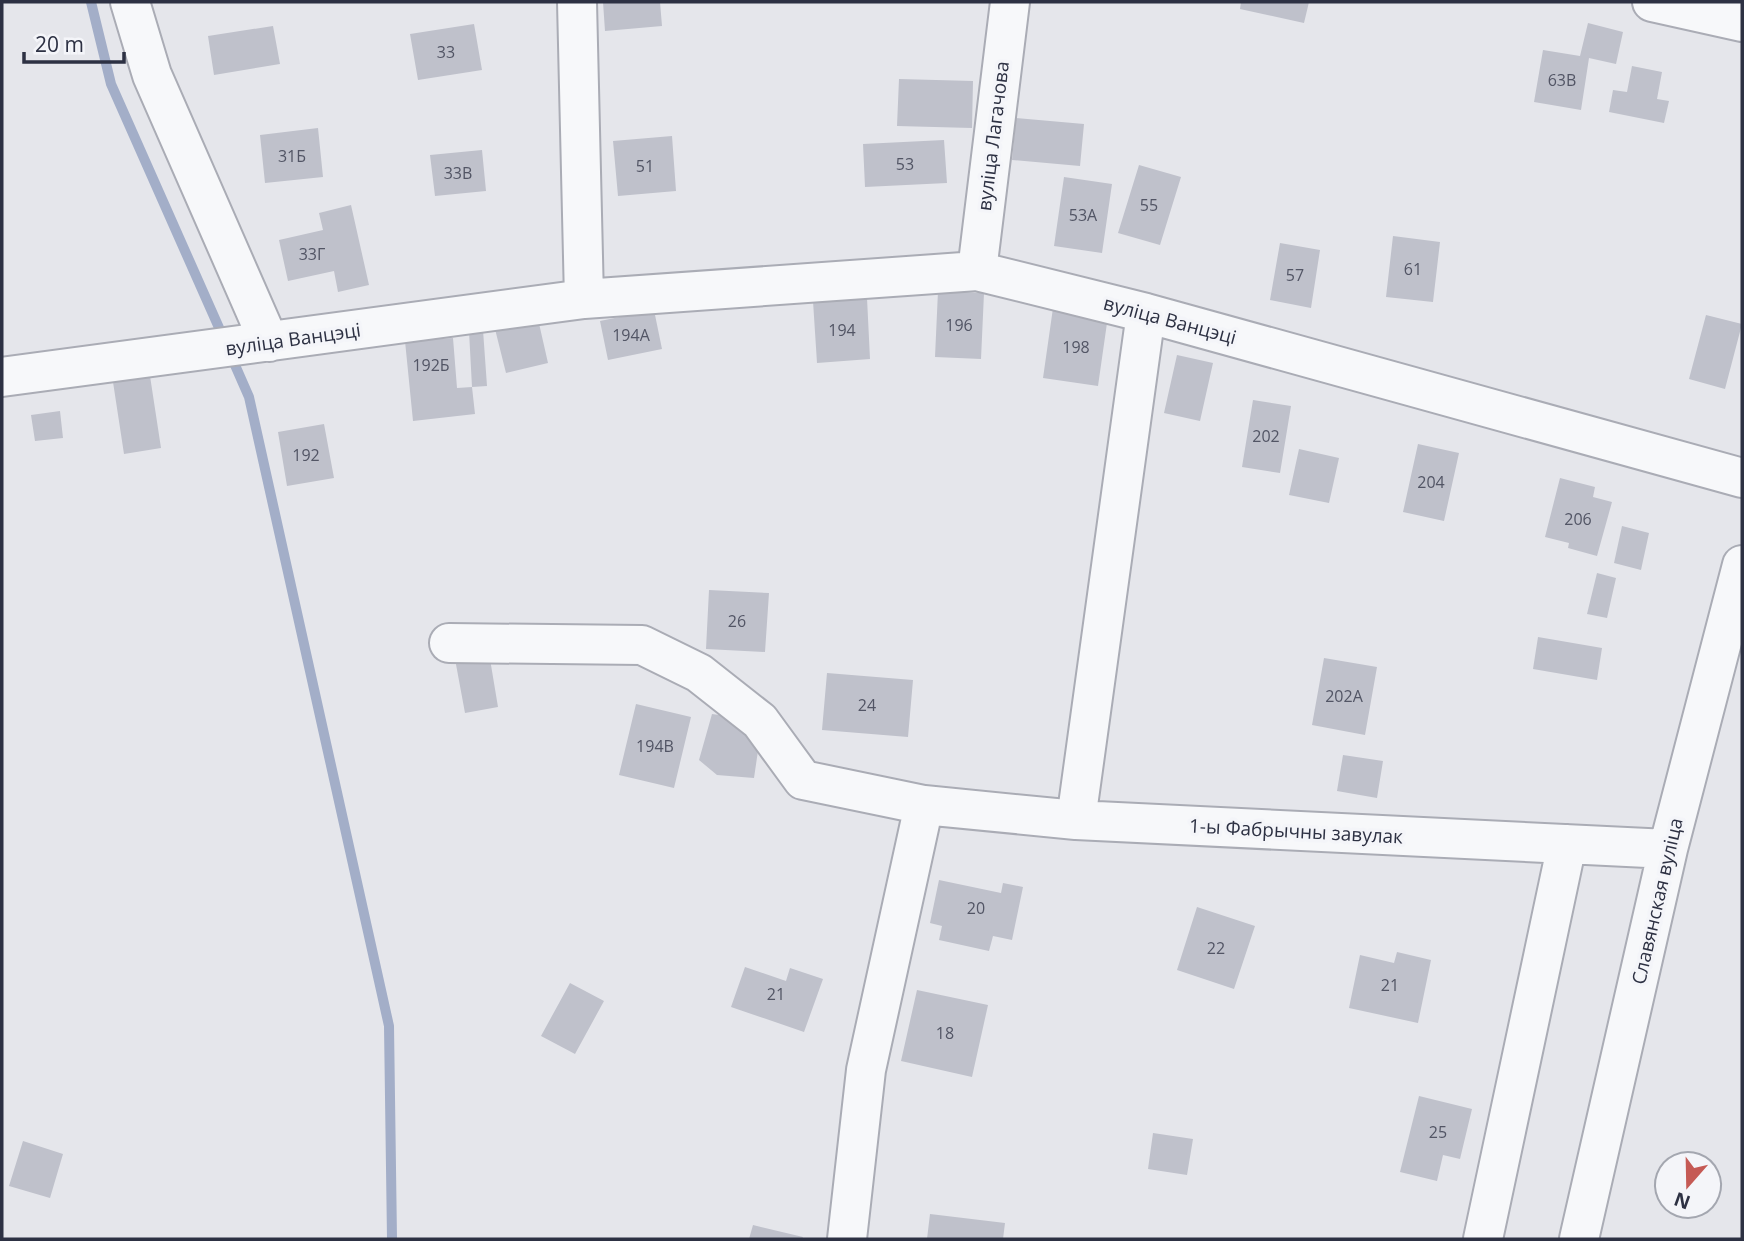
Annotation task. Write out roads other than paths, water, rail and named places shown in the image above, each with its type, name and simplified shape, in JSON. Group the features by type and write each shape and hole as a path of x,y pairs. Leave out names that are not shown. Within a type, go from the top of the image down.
{"street":[{"path":"130,2 152,75 260,344"},
{"path":"576,2 584,299"},
{"name":"вуліца Лагачова","path":"976,271 1010,2"},
{"path":"1652,2 1742,22"},
{"name":"вуліца Ванцэці","path":"2,377 584,299 976,271 1146,313 1742,478"},
{"path":"1076,820 1146,313"},
{"name":"Славянская вуліца","path":"1579,1239 1668,849 1742,565"},
{"name":"1-ы Фабрычны завулак","path":"449,643 642,645 699,673 760,721 803,780 924,805 1076,820 1668,849"},
{"path":"847,1239 866,1070 924,805"},
{"path":"1483,1239 1567,844"}],"waterway":[{"path":"91,2 111,84 224,339"},
{"path":"231,356 249,397 389,1026 392,1239"}]}
